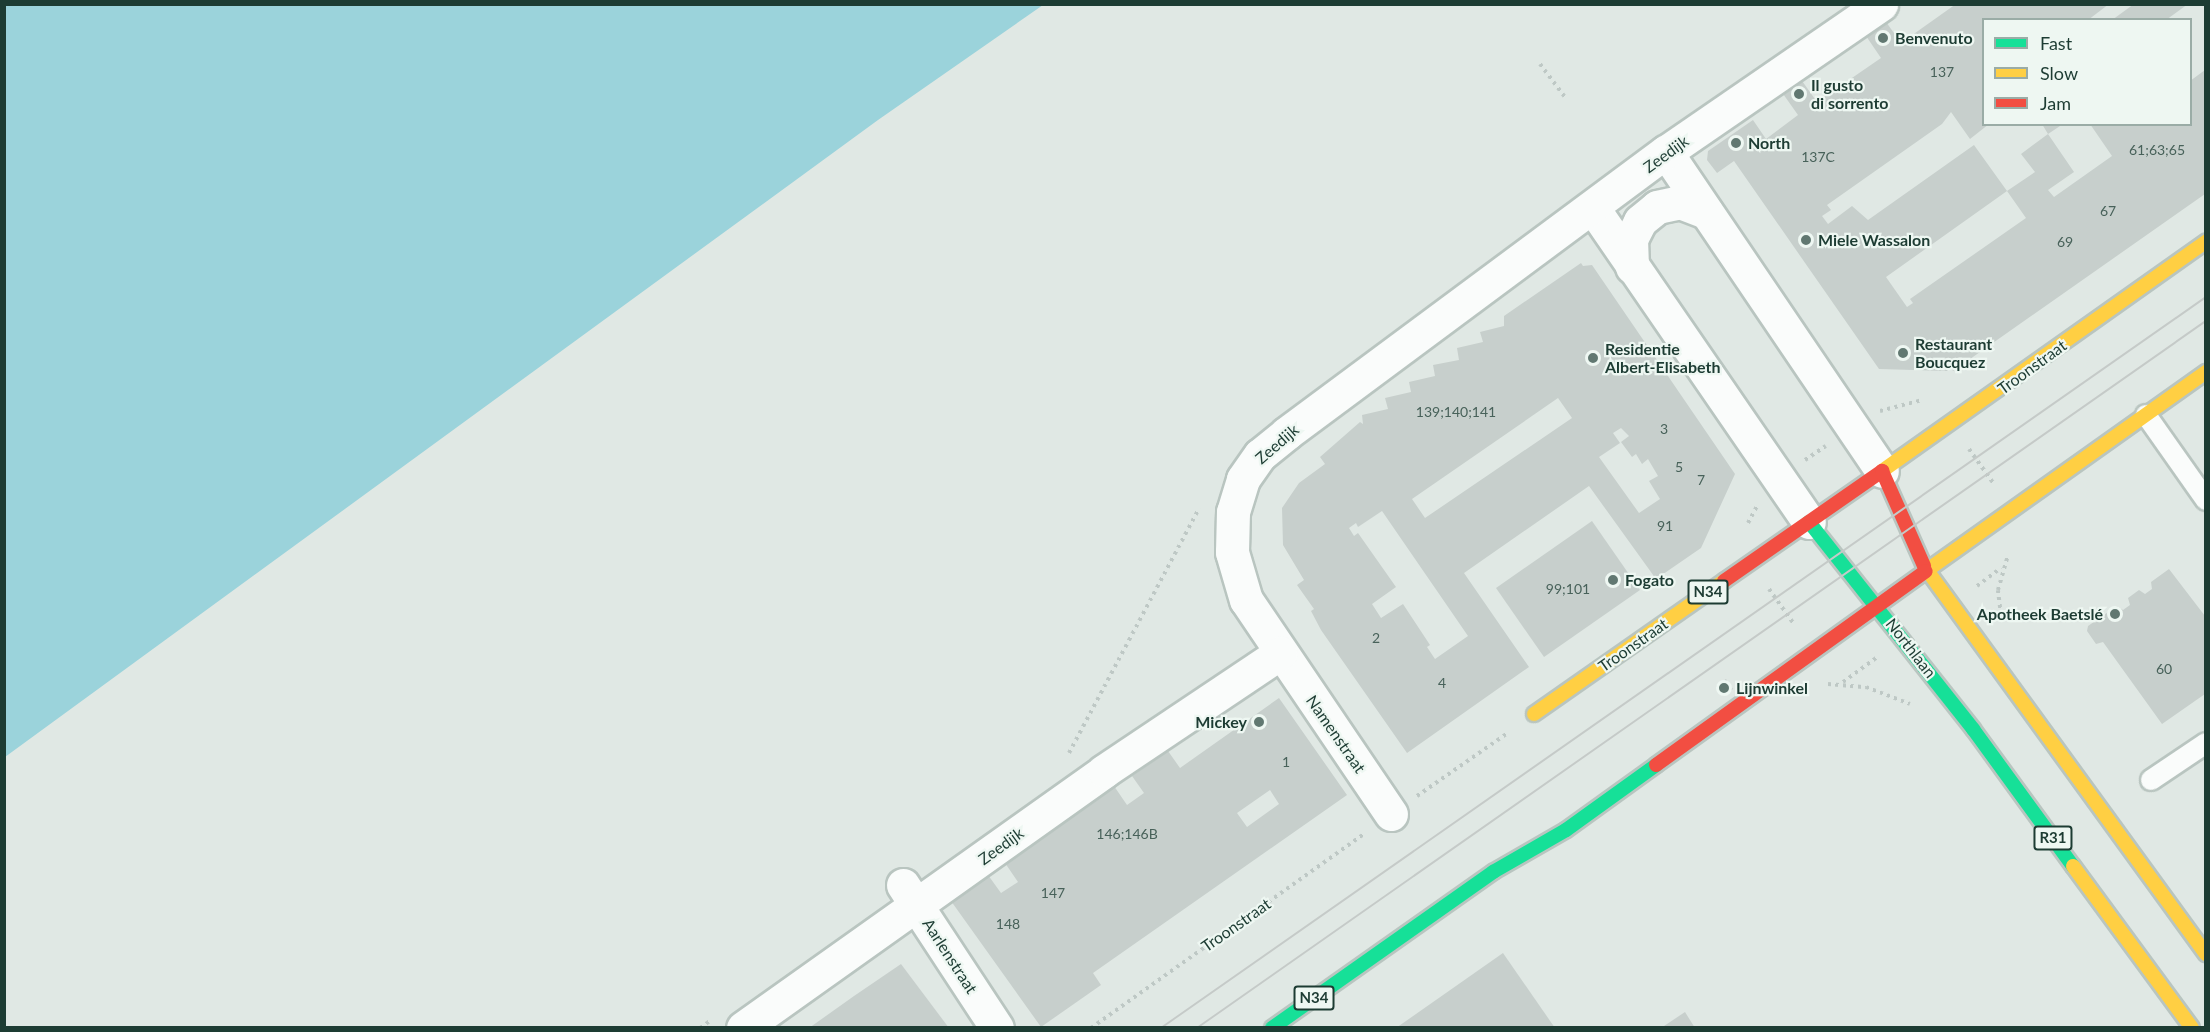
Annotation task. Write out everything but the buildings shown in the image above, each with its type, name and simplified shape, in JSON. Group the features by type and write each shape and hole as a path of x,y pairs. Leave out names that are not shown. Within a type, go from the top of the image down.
{"main road":[{"name":"Troonstraat","path":"1534,714 1951,423 2205,242"},
{"path":"1926,571 2205,372"},
{"path":"1882,471 1926,571 2205,954"},
{"name":"Northlaan","path":"1809,522 1878,606 1973,729 2192,1028"},
{"name":"N34","path":"1272,1028 1493,872 1566,830 1926,571"}],"street":[{"name":"Zeedijk","path":"731,1021 910,896 1104,771 1280,653 1246,600 1232,552 1233,512 1243,479 1260,455 1666,152 1881,4"},
{"path":"1666,152 1882,471"},
{"path":"1632,267 1631,239 1640,221 1657,207 1680,202 1706,212"},
{"name":"Northlaan","path":"1593,208 1809,522"},
{"name":"Namenstraat","path":"1280,653 1391,814"},
{"name":"Aarlenstraat","path":"910,896 997,1028"}],"lane":[{"path":"2146,415 2205,500"},
{"path":"2151,780 2205,743"}],"path":[{"path":"1540,64 1565,97"},
{"path":"1951,423 2011,510"},
{"path":"1061,763 1074,747 1204,498"},
{"path":"1750,562 1823,669 1842,682 1914,706"},
{"name":"Troonstraat","path":"1091,1028 1534,714"},
{"path":"700,1028 731,1021"}],"water":[{"path":"5,4 1043,5 878,120 5,757"}],"tram line":[{"path":"1161,1028 2206,297"},
{"path":"1197,1028 2206,321"}],"traffic: fast":[{"path":"1809,522 1973,729 2073,866"},
{"path":"1272,1028 1493,872 1566,830 1656,765"}],"traffic: slow":[{"path":"1882,471 2206,242"},
{"path":"1926,571 2206,372"},
{"path":"1924,566 2206,954"},
{"path":"1534,714 1724,581"},
{"path":"2073,866 2192,1028"}],"traffic: jam":[{"path":"1724,581 1882,471 1924,566"},
{"path":"1656,765 1926,571"}],"place":[{"name":"Benvenuto","path":"1883,38"},
{"name":"Il gusto di sorrento","path":"1799,94"},
{"name":"North","path":"1736,143"},
{"name":"Miele Wassalon","path":"1806,240"},
{"name":"Restaurant Boucquez","path":"1903,353"},
{"name":"Residentie Albert-Elisabeth","path":"1593,358"},
{"name":"Fogato","path":"1613,580"},
{"name":"Apotheek Baetslé","path":"2115,614"},
{"name":"Lijnwinkel","path":"1724,688"},
{"name":"Mickey","path":"1259,722"}]}
